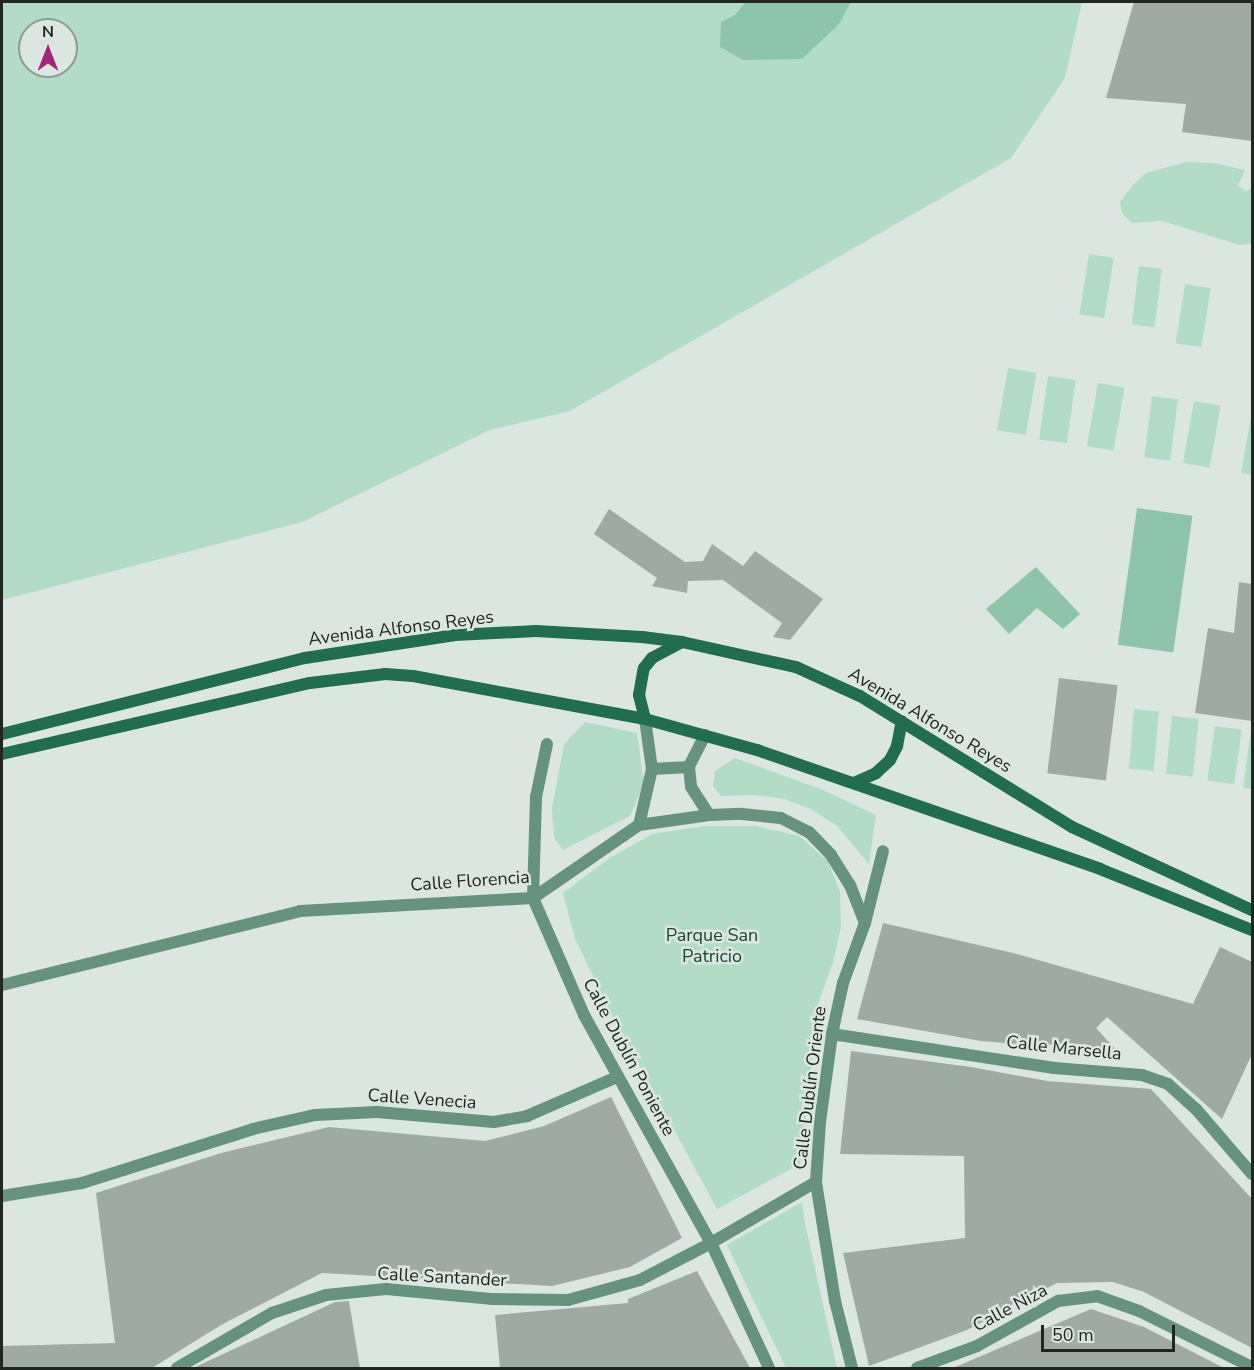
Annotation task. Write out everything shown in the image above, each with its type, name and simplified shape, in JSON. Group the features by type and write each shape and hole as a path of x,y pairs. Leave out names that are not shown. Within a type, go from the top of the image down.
{"main road":[{"name":"Avenida Alfonso Reyes","path":"2,734 305,657 455,635 536,631 642,637 682,642 796,667 860,696 1072,827 1252,910"},
{"path":"645,718 639,695 644,668 652,658 682,642"},
{"path":"2,754 310,683 385,674 413,676 645,718 705,735 854,783 1100,868 1252,930"},
{"path":"854,783 876,773 890,760 897,746 902,722"}],"street":[{"path":"639,825 652,770 645,718"},
{"path":"705,735 689,767 691,787 709,815"},
{"name":"Calle Dublín Poniente","path":"546,744 534,815 533,898 555,953 617,1077 711,1243 769,1368"},
{"path":"652,770 689,767"},
{"name":"Calle Florencia","path":"2,985 300,911 533,898 639,825 709,815 742,814 781,818 809,832 831,855 850,885 865,923"},
{"name":"Calle Dublín Oriente","path":"852,1368 834,1301 816,1182 820,1122 832,1034 843,983 865,923 883,850"},
{"name":"Calle Marsella","path":"832,1034 1054,1068 1142,1075 1168,1084 1196,1109 1252,1174"},
{"name":"Calle Venecia","path":"2,1197 82,1183 253,1129 315,1116 377,1112 494,1122 527,1116 617,1077"},
{"name":"Calle Santander","path":"177,1368 272,1313 326,1295 386,1289 491,1299 568,1300 640,1280 711,1243 816,1182"},
{"name":"Calle Niza","path":"917,1368 977,1346 1058,1301 1097,1296 1139,1311 1252,1367"}],"green space":[{"path":"2,2 1082,2 1065,78 1011,158 570,411 490,430 302,522 2,600"},
{"path":"1186,162 1214,163 1245,170 1238,186 1247,191 1252,186 1252,244 1240,245 1162,221 1132,223 1122,213 1120,202 1146,173"},
{"path":"1089,254 1114,258 1104,318 1079,314"},
{"path":"1139,266 1162,269 1155,327 1132,325"},
{"path":"1185,284 1211,288 1201,347 1176,343"},
{"path":"1008,368 1037,373 1026,435 997,430"},
{"path":"1048,376 1076,380 1067,443 1039,439"},
{"path":"1098,383 1125,388 1113,451 1087,446"},
{"path":"1152,396 1178,399 1170,461 1144,458"},
{"path":"1194,401 1221,406 1210,468 1183,463"},
{"path":"1252,411 1252,475 1241,473"},
{"path":"1134,709 1159,711 1154,771 1129,769"},
{"path":"1172,716 1199,719 1193,777 1166,774"},
{"path":"585,722 637,733 644,784 630,816 563,850 554,838 552,809 564,744"},
{"path":"1215,726 1242,730 1234,784 1207,780"},
{"path":"1252,730 1252,789 1243,788"},
{"path":"735,758 823,790 876,815 869,864 837,826 809,808 784,799 754,795 721,796 713,786 715,771"},
{"name":"Parque San Patricio","path":"704,826 756,826 799,836 828,861 840,892 841,927 833,963 820,998 800,1164 717,1209 611,1013 575,939 563,893 608,859 652,834"},
{"path":"802,1202 837,1368 786,1368 727,1245"}],"shaded area":[{"path":"745,2 851,2 839,24 802,59 743,60 720,47 721,22 735,15"},
{"path":"1137,508 1192,516 1173,652 1118,645"},
{"path":"1036,567 1080,614 1063,629 1037,608 1009,634 986,609"}],"building":[{"path":"1134,2 1252,2 1252,141 1182,132 1186,104 1106,98"},
{"path":"609,509 685,562 703,561 712,544 743,566 755,551 823,599 790,640 773,637 782,623 723,580 688,581 687,593 652,586 657,578 594,534"},
{"path":"1239,582 1252,584 1252,721 1195,713 1208,628 1234,633"},
{"path":"1059,678 1118,685 1106,780 1047,773"},
{"path":"883,923 1013,953 1193,1004 1220,947 1252,962 1252,1054 1222,1119 1107,1017 1096,1028 1118,1052 981,1041 857,1019"},
{"path":"851,1051 971,1067 1047,1081 1151,1089 1252,1199 1252,1348 1144,1292 1113,1282 1057,1283 967,1330 869,1366 843,1253 965,1238 964,1156 840,1154"},
{"path":"611,1097 682,1238 630,1267 552,1286 322,1273 221,1325 152,1368 2,1368 2,1346 115,1343 96,1193 221,1153 329,1127 485,1141 544,1126"},
{"path":"697,1271 750,1368 500,1368 495,1315 628,1303 628,1299"},
{"path":"349,1301 360,1368 193,1368 335,1302"},
{"path":"1091,1309 1144,1327 1224,1368 953,1368"}]}
